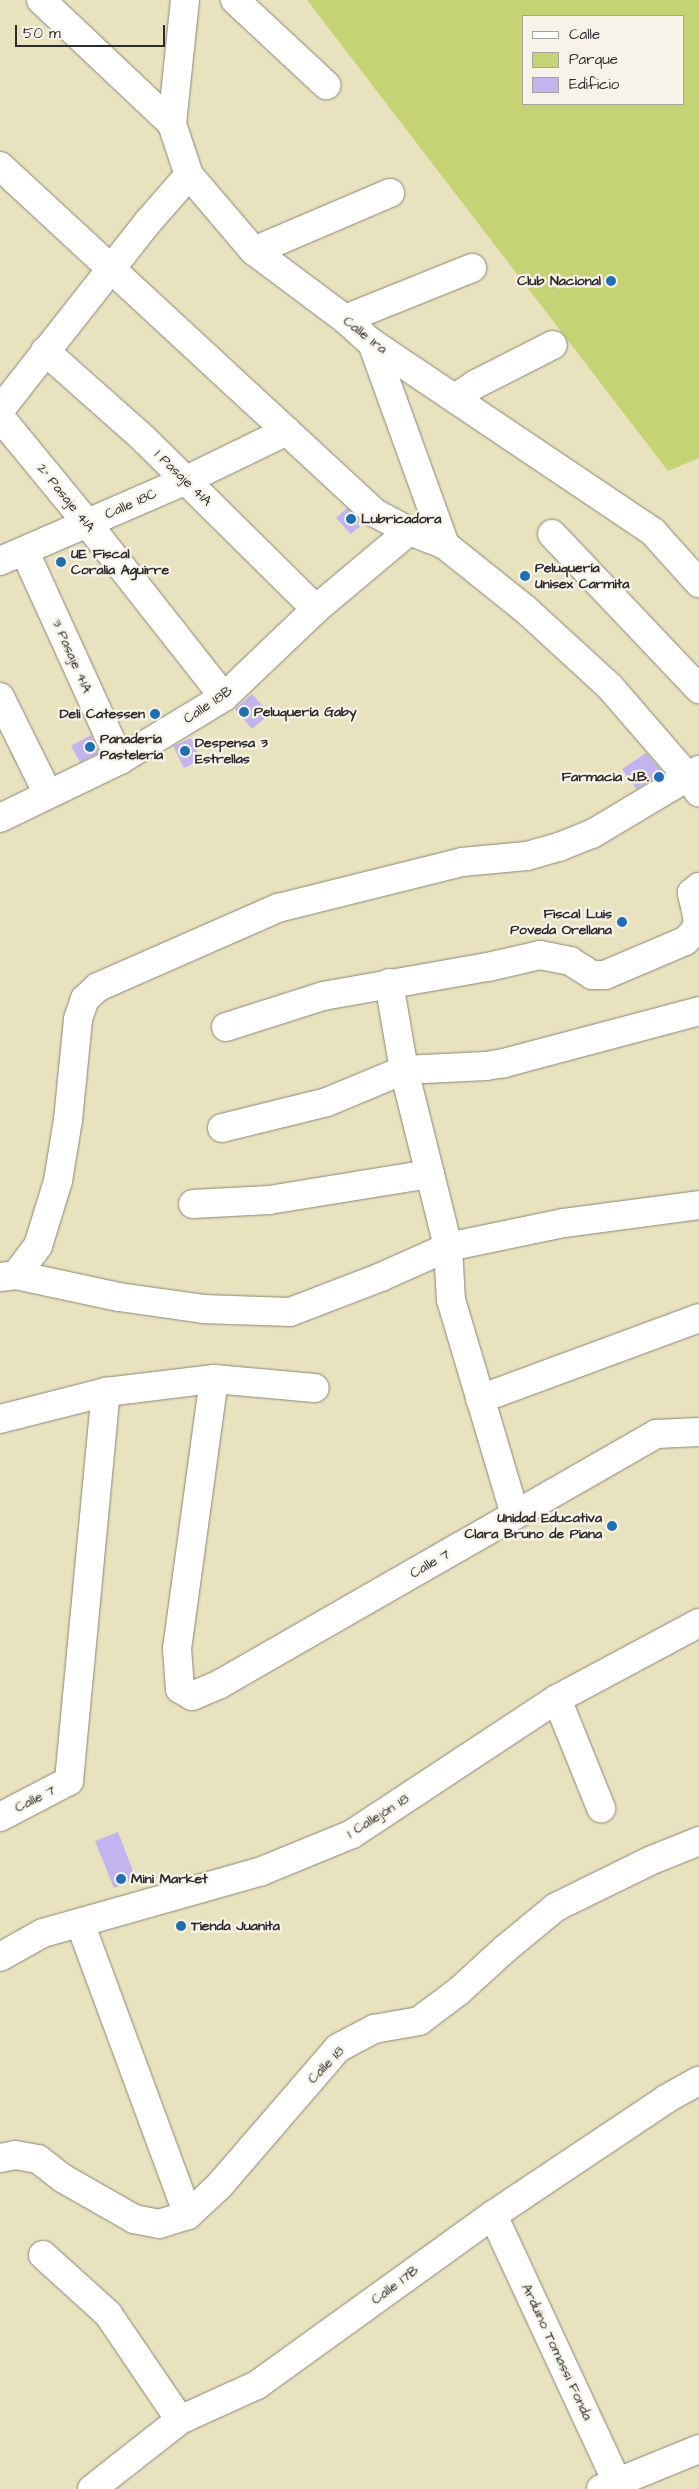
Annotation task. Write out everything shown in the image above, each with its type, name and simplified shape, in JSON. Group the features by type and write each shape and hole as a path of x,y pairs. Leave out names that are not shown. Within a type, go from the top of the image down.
{"street":[{"path":"42,0 172,124"},
{"name":"Calle 1ra","path":"185,0 172,124 189,175 254,251 345,318 372,343 653,532 699,583"},
{"path":"235,0 326,85"},
{"path":"0,166 375,513 409,531 445,545 525,610 610,687 696,780 592,834 560,847 527,856 462,862 278,908 98,987 85,999 78,1019 68,1120 58,1181 38,1246 8,1276"},
{"path":"0,410 8,380 45,351 112,270 148,222 189,175"},
{"path":"254,251 390,193"},
{"path":"345,318 472,268"},
{"path":"372,343 445,545"},
{"path":"455,398 476,384 553,345"},
{"name":"1 Pasaje 41A","path":"45,351 186,480 316,609"},
{"name":"2° Pasaje 41A","path":"0,416 88,523 224,698"},
{"name":"Calle 18C","path":"0,561 25,552 186,480 287,431"},
{"name":"Calle 18B","path":"0,818 120,760 224,698 316,609 409,531"},
{"path":"552,534 699,689"},
{"name":"3 Pasaje 41A","path":"25,552 120,760"},
{"path":"0,697 48,794"},
{"path":"226,1027 323,996 488,967 540,955 570,961 592,975 605,975 685,940 696,931 698,920 692,893 699,887"},
{"path":"389,983 404,1070 448,1247 451,1300 515,1515"},
{"path":"222,1128 327,1102 404,1070 486,1066 504,1063 699,1010"},
{"path":"193,1204 269,1200 430,1174"},
{"path":"8,1276 118,1297 203,1309 290,1312 381,1277 448,1247 564,1223 699,1205"},
{"path":"480,1399 699,1318"},
{"path":"0,1419 106,1392 214,1379 315,1388"},
{"name":"Calle 7","path":"214,1379 177,1648 180,1689 192,1696 220,1684 656,1434 699,1432"},
{"name":"Calle 7","path":"0,1817 69,1781 106,1392"},
{"name":"1 Callejón 18","path":"0,1957 43,1933 262,1871 352,1834 557,1699 699,1623"},
{"path":"557,1699 601,1808"},
{"name":"Calle 18","path":"0,2158 15,2155 38,2159 64,2179 134,2219 159,2224 188,2215 219,2186 338,2048 374,2029 418,2021 459,1991 505,1949 556,1908 652,1860 699,1841"},
{"path":"80,1923 188,2215"},
{"name":"Calle 17B","path":"107,2484 180,2420 257,2385 493,2215 666,2099 699,2081"},
{"name":"Arduino Tomassi Fonda","path":"493,2215 613,2487"},
{"path":"43,2255 108,2314 180,2420"},
{"path":"613,2487 699,2449"}],"green space":[{"name":"Club Nacional","path":"307,0 699,0 699,458 668,471"}],"building":[{"name":"Lubricadora","path":"347,508 363,524 351,534 336,518"},
{"path":"252,694 270,714 252,729 235,709"},
{"name":"Panadería Pastelería","path":"91,735 99,753 80,762 71,746"},
{"path":"191,738 201,760 184,768 173,746"},
{"path":"646,753 664,773 636,789 622,769"},
{"path":"118,1832 136,1879 114,1888 95,1841"}],"place":[{"name":"Club Nacional","path":"611,281"},
{"name":"Lubricadora","path":"351,519"},
{"name":"UE Fiscal Coralia Aguirre","path":"61,562"},
{"name":"Peluquería Unisex Carmita","path":"525,576"},
{"name":"Peluquería Gaby","path":"244,712"},
{"name":"Deli Catessen","path":"155,714"},
{"name":"Panadería Pastelería","path":"90,747"},
{"name":"Despensa 3 Estrellas","path":"185,751"},
{"name":"Farmacia J.B.","path":"659,777"},
{"name":"Fiscal Luis Poveda Orellana","path":"622,922"},
{"name":"Unidad Educativa Clara Bruno de Piana","path":"612,1526"},
{"name":"Mini Market","path":"121,1879"},
{"name":"Tienda Juanita","path":"181,1926"}]}
